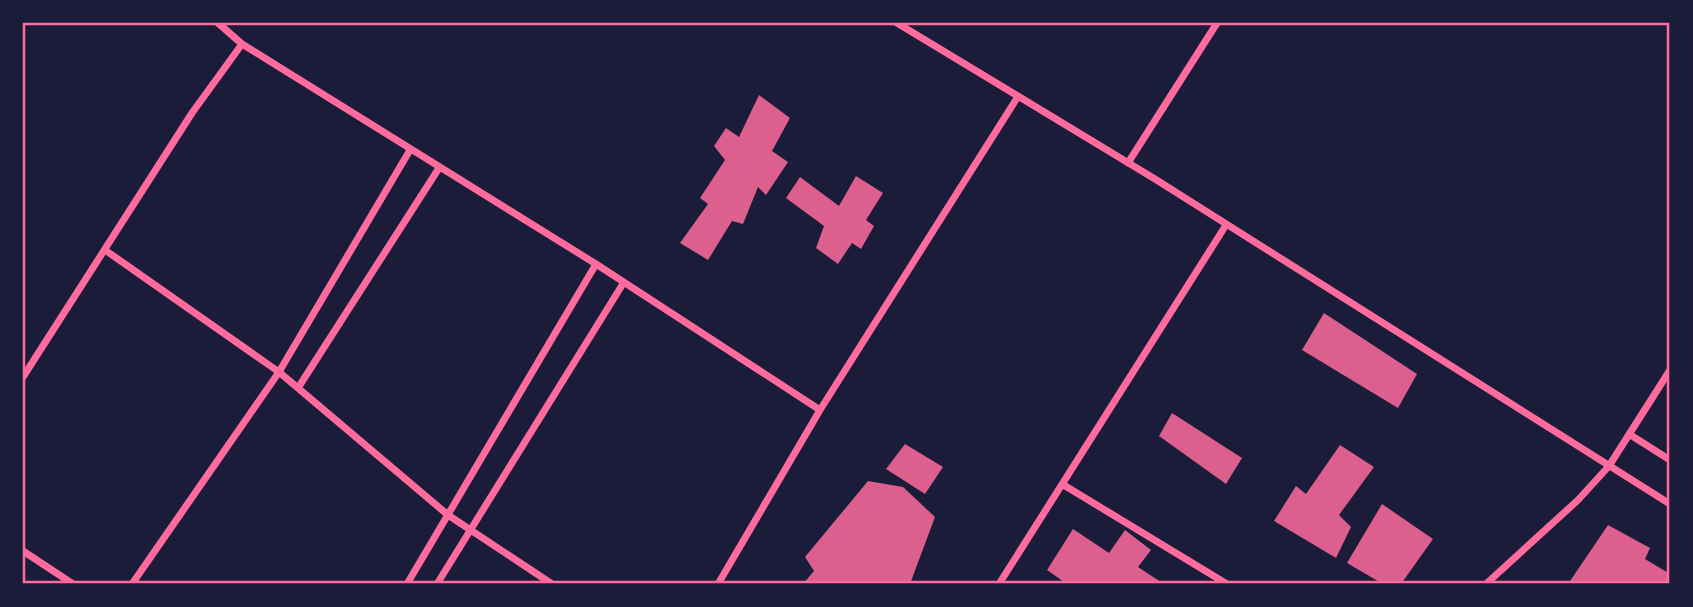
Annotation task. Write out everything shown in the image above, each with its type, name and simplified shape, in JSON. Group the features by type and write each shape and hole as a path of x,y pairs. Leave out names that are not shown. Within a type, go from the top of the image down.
{"street":[{"path":"218,23 242,44 596,264 820,410"},
{"path":"897,23 1128,163 1670,504"},
{"path":"1128,163 1217,23"},
{"path":"23,377 192,113 242,44"},
{"path":"718,584 820,410 1017,98"},
{"path":"132,584 279,372 410,150"},
{"path":"298,388 439,168"},
{"path":"999,584 1226,225"},
{"path":"105,250 279,372 448,515 552,584"},
{"path":"407,584 596,264"},
{"path":"437,584 624,282"},
{"path":"1486,584 1578,500 1609,466 1670,370"},
{"path":"1629,434 1670,460"},
{"path":"1062,484 1227,584"},
{"path":"23,551 74,584"}],"building":[{"path":"759,95 790,118 772,151 788,162 766,195 758,187 743,224 732,221 708,260 680,243 708,204 700,198 725,160 714,146 726,128 739,137"},
{"path":"856,176 883,193 866,220 874,226 861,249 852,243 838,264 816,248 824,226 786,198 800,177 839,206"},
{"path":"1324,313 1417,374 1398,408 1302,350"},
{"path":"1172,413 1242,458 1226,484 1159,436"},
{"path":"905,444 943,467 925,494 886,469"},
{"path":"1340,445 1374,467 1339,515 1351,527 1336,558 1274,521 1296,486 1306,494"},
{"path":"868,481 903,487 935,517 910,584 803,584 814,571 805,557"},
{"path":"1382,504 1433,539 1401,584 1383,584 1347,563"},
{"path":"1608,525 1650,548 1645,559 1670,574 1670,584 1568,584"},
{"path":"1073,529 1109,553 1125,530 1151,550 1138,567 1164,584 1067,584 1047,570"}]}
